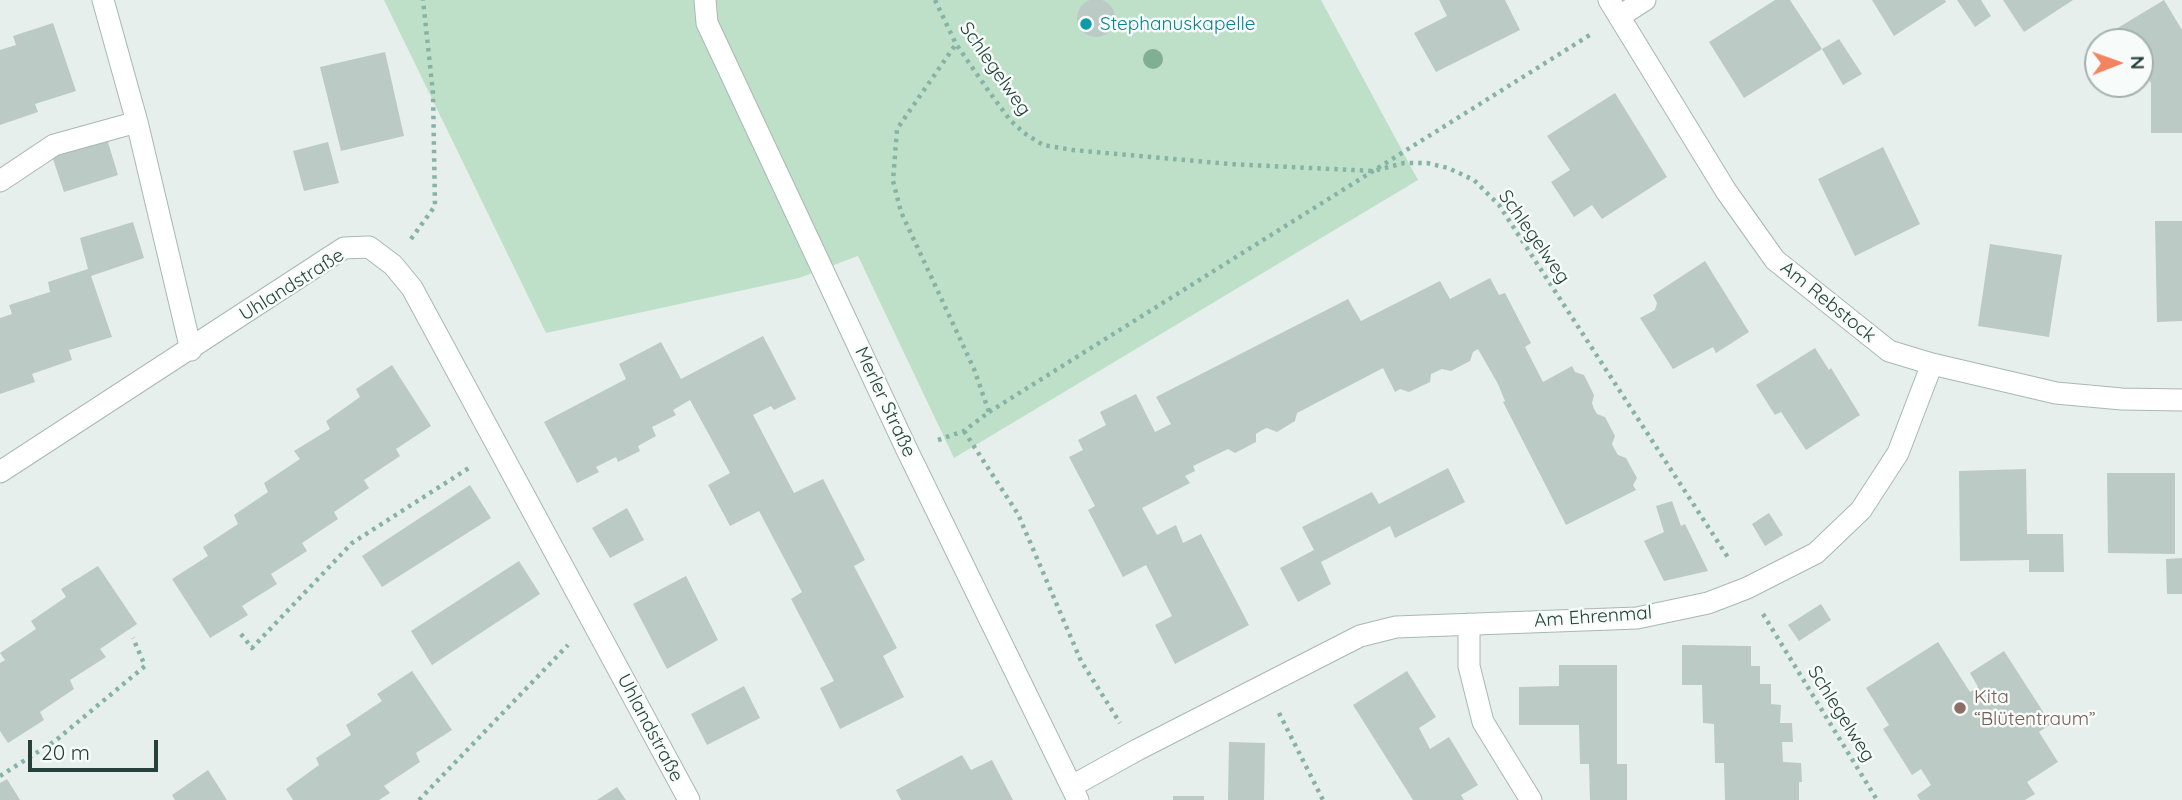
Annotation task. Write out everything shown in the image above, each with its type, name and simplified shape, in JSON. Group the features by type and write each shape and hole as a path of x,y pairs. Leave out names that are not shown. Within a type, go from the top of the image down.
{"street":[{"path":"103,0 137,122 191,350"},
{"name":"Merler Straße","path":"705,0 707,23 907,450 1075,793"},
{"path":"1615,8 1645,0"},
{"name":"Am Rebstock","path":"1615,8 1726,191 1775,260 1889,351 1932,364 2056,393 2122,399 2182,400"},
{"path":"0,181 54,145 137,122"},
{"name":"Uhlandstraße","path":"0,472 344,248 369,247 393,265 412,288 689,800"},
{"name":"Am Ehrenmal","path":"1075,793 1137,750 1360,636 1396,627 1637,618 1708,603 1747,588 1816,553 1861,510 1898,453 1932,364"},
{"path":"1469,624 1469,666 1483,722 1531,800"}],"path":[{"path":"393,265 435,206 433,93 423,0"},
{"name":"Schlegelweg","path":"936,0 956,44 1010,120 1043,145 1229,164 1373,170 1404,163 1427,163 1448,168 1474,180 1499,205 1747,588 1877,800"},
{"path":"907,450 964,431 989,412 1373,170 1615,8"},
{"path":"956,44 897,129 892,181 901,212 974,369 989,412"},
{"path":"964,431 1018,514 1081,661 1137,750"},
{"path":"241,634 252,648 352,543 499,448"},
{"path":"419,800 593,620"},
{"path":"0,776 55,741 145,666 133,638"},
{"path":"1264,684 1323,800"}],"green space":[{"path":"384,0 1321,0 1418,180 954,458 858,256 799,278 546,333"}],"building":[{"path":"1096,-1 1109,5 1115,18 1109,31 1096,37 1083,31 1077,18 1083,5"},
{"path":"1439,0 1505,0 1520,30 1436,72 1414,33 1447,16"},
{"path":"1775,0 1790,0 1822,49 1744,98 1709,42"},
{"path":"1872,0 1945,0 1946,2 1894,36"},
{"path":"1957,0 1981,0 1991,16 1975,27"},
{"path":"2003,0 2073,0 2024,32"},
{"path":"2164,0 2182,30 2182,133 2151,133 2154,28 2118,28"},
{"path":"53,23 76,91 35,104 38,112 0,125 0,50 16,45 13,36"},
{"path":"1839,39 1862,74 1843,85 1822,49"},
{"path":"385,52 404,136 341,151 320,67"},
{"path":"1615,93 1667,177 1602,219 1592,205 1574,217 1551,182 1570,170 1547,136"},
{"path":"107,139 118,175 64,192 52,156"},
{"path":"328,142 339,183 304,191 293,151"},
{"path":"1883,147 1920,224 1855,256 1818,179"},
{"path":"2155,221 2182,221 2182,321 2157,322"},
{"path":"133,222 144,258 91,276 112,337 69,350 72,360 32,374 35,382 0,394 0,318 12,314 9,305 50,292 48,282 88,269 80,238"},
{"path":"1990,244 2062,255 2049,337 1978,326"},
{"path":"1705,261 1749,332 1716,353 1713,347 1673,369 1640,318 1655,310 1657,303 1653,295"},
{"path":"1490,278 1499,295 1505,293 1531,343 1525,347 1543,382 1572,366 1575,372 1584,375 1594,395 1594,409 1597,414 1605,417 1615,436 1612,444 1615,450 1618,455 1626,458 1637,478 1633,485 1636,490 1566,525 1503,402 1505,401 1498,384 1478,349 1473,352 1470,361 1451,371 1442,369 1431,374 1430,382 1409,392 1400,389 1395,392 1383,368 1297,413 1295,421 1277,432 1267,428 1262,430 1256,434 1256,442 1235,453 1228,449 1193,466 1195,471 1185,476 1190,483 1142,508 1157,535 1176,525 1183,543 1201,534 1249,625 1175,664 1155,625 1172,616 1146,565 1123,577 1088,510 1095,506 1069,457 1083,450 1078,440 1106,425 1100,412 1136,394 1155,432 1171,424 1156,397 1348,299 1361,321 1440,281 1450,299"},
{"path":"763,336 796,399 774,410 771,406 753,415 794,493 823,479 865,560 854,566 897,648 883,656 904,697 840,729 820,688 834,681 791,599 802,592 759,511 730,526 708,485 730,473 690,400 673,410 676,415 652,427 656,436 638,446 640,451 618,462 616,457 596,467 599,472 577,483 544,422 626,379 619,364 661,342 681,379"},
{"path":"1815,348 1829,370 1831,368 1860,415 1806,450 1781,412 1775,415 1756,385"},
{"path":"392,365 431,426 396,449 400,456 364,480 369,488 334,512 338,519 302,543 307,551 271,574 277,584 242,606 248,615 210,638 172,579 208,556 203,547 238,524 234,515 268,492 264,483 300,459 294,451 330,429 326,421 360,397 356,389"},
{"path":"1448,468 1465,502 1395,538 1390,526 1321,562 1331,584 1298,602 1280,568 1314,550 1302,527 1372,492 1379,504"},
{"path":"2026,469 2027,534 2063,534 2064,572 2029,572 2029,560 1960,561 1959,471"},
{"path":"2107,473 2175,473 2175,554 2108,553"},
{"path":"470,485 491,518 382,587 362,556"},
{"path":"1672,501 1681,526 1685,524 1708,571 1664,581 1644,541 1664,532 1656,506"},
{"path":"627,508 644,540 610,558 592,528"},
{"path":"1769,513 1783,535 1765,546 1752,524"},
{"path":"2182,558 2182,594 2167,594 2166,559"},
{"path":"519,561 540,594 432,665 411,631"},
{"path":"98,566 137,624 100,649 106,657 70,680 74,689 40,712 44,720 8,743 0,731 0,663 5,660 0,653 36,629 31,621 66,597 61,589"},
{"path":"686,576 718,640 667,669 633,604"},
{"path":"1821,604 1831,620 1799,641 1788,625"},
{"name":"Kita “Blütentraum”","path":"1938,642 1970,692 1978,687 1970,673 2004,651 2051,724 2039,732 2058,762 2027,782 2035,794 2025,800 1920,800 1917,795 1931,785 1921,769 1912,775 1883,729 1889,725 1866,688"},
{"path":"1682,645 1751,646 1751,666 1760,666 1760,684 1771,684 1771,704 1781,705 1780,723 1792,723 1793,742 1782,742 1783,762 1801,763 1799,800 1725,800 1724,763 1715,763 1714,724 1703,723 1702,685 1682,685"},
{"path":"1559,665 1617,665 1617,764 1627,764 1627,800 1590,800 1589,764 1580,764 1579,725 1519,725 1519,687 1559,686"},
{"path":"412,671 452,730 416,753 420,762 384,786 390,793 379,800 293,800 286,789 319,765 316,758 351,735 346,725 382,701 377,694"},
{"path":"1407,671 1436,717 1419,728 1430,749 1449,737 1478,785 1461,795 1464,800 1413,800 1353,705"},
{"path":"744,686 760,718 707,745 691,714"},
{"path":"1229,742 1265,743 1264,800 1228,800"},
{"path":"962,755 971,770 992,760 1013,800 901,800 896,790"},
{"path":"208,770 227,800 175,800 172,795"},
{"path":"7,779 20,800 0,800 0,783"},
{"path":"617,787 626,800 597,800"},
{"path":"1173,796 1204,796 1204,800 1173,800"}],"place":[{"name":"Stephanuskapelle","path":"1086,24"},
{"name":"Kita “Blütentraum”","path":"1960,708"}]}
